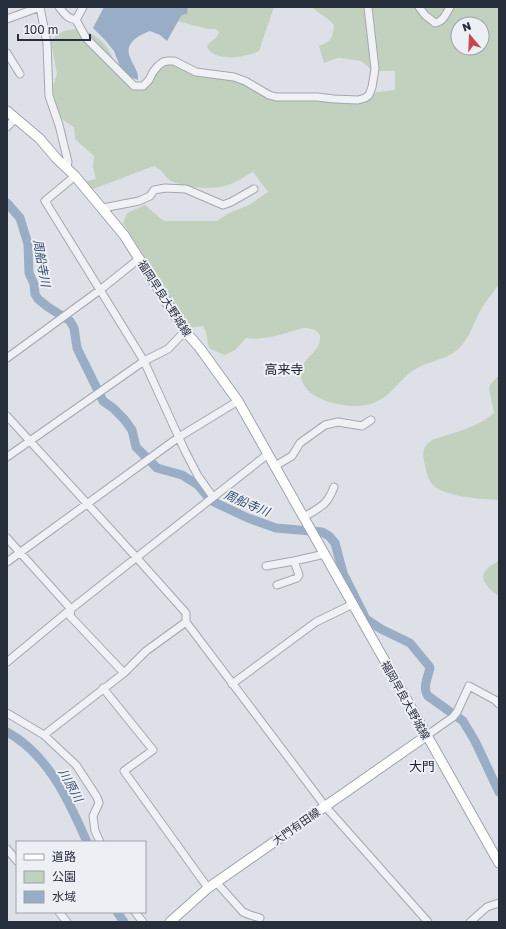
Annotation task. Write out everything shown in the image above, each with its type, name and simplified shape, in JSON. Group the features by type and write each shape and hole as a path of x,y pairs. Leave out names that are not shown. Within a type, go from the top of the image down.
{"main road":[{"name":"福岡早良大野城線","path":"7,111 40,139 103,208 140,258 185,331 199,347 238,401 499,863"},
{"name":"大門有田線","path":"170,922 216,882 426,736"}],"street":[{"path":"7,19 40,7 47,44 49,96 59,125 68,162 67,167"},
{"path":"59,7 64,15 76,20 86,38 134,86 143,86 149,80 152,72 163,62 174,61 196,72 234,76 269,95 276,97 317,97 358,100 369,95 375,69 368,7"},
{"path":"76,20 83,7"},
{"path":"420,7 425,16 435,23 442,19 450,7"},
{"path":"7,53 20,74"},
{"path":"7,127 16,118"},
{"path":"75,176 45,201 144,362 198,476 211,499"},
{"path":"103,208 148,198 154,190 158,188 186,189 223,205 254,189"},
{"path":"7,358 100,290 140,258"},
{"path":"7,457 144,362 168,348 185,331"},
{"path":"7,562 179,437 238,401"},
{"path":"7,416 186,613 186,622 325,806 428,922"},
{"path":"275,466 292,456 300,443 326,425 338,422 362,426 371,420"},
{"path":"7,662 136,557 268,454"},
{"path":"304,517 323,506 330,498 334,487"},
{"path":"7,538 71,609 70,616 124,673"},
{"path":"266,566 294,562 325,554"},
{"path":"277,585 297,578 299,575 294,562"},
{"path":"232,684 316,622 352,604"},
{"path":"44,735 124,673 146,651 186,622"},
{"path":"426,736 455,714 469,686 495,700 499,704"},
{"path":"103,688 153,750 124,771 208,888"},
{"path":"7,713 44,735 76,765 97,797 99,803 93,816 95,831 100,841"},
{"path":"7,849 16,860"},
{"path":"216,882 243,912 260,918"},
{"path":"470,922 487,907 499,903"},
{"path":"60,913 67,922"},
{"path":"136,913 143,922"}],"green space":[{"path":"188,7 274,7 259,51 239,57 223,57 210,51 207,46 218,34 219,32 216,29 208,29 177,21 187,11"},
{"path":"312,7 499,7 499,284 483,306 468,337 456,351 412,371 388,395 378,401 359,406 336,404 325,400 307,389 302,381 302,367 317,348 319,343 320,336 313,329 303,328 267,337 253,339 246,338 235,350 225,355 210,349 203,326 187,328 159,279 123,223 127,213 145,205 165,221 217,221 227,214 249,205 268,192 253,172 238,181 222,187 200,188 173,182 154,166 90,190 87,181 96,179 93,167 94,156 75,139 74,127 60,118 53,93 53,86 57,74 51,42 57,35 72,29 88,32 102,42 108,49 122,74 139,91 145,89 153,70 165,61 230,78 247,84 275,99 364,102 371,93 395,90 395,71 373,71 361,61 341,58 324,63 319,46 331,39 334,25"},
{"path":"499,375 499,500 464,497 438,489 431,483 427,474 423,457 425,447 432,440 465,429 489,417 494,412 489,389 490,385"},
{"path":"499,561 499,596 488,587 483,578 487,569"}],"water":[{"path":"104,7 188,7 187,14 181,16 167,41 160,35 150,31 137,37 131,44 129,52 131,60 137,71 138,80 128,76 121,69 114,51 93,28"}],"waterway":[{"name":"周船寺川","path":"7,203 20,218 28,244 29,273 34,284 35,294 38,299 48,307 70,321 74,328 77,348 103,401 113,408 132,430 136,447 157,468 182,475 198,485 214,502 248,518 276,528 322,532 329,536 335,543 343,573 366,619 381,629 410,643 429,666 430,668 425,686 426,693 463,721 475,741 499,792"},
{"name":"川原川","path":"7,732 21,741 46,766 65,795 87,841"},
{"name":"川原川","path":"118,913 124,922"}],"district":[{"name":"高来寺","path":"284,369"},
{"name":"大門","path":"422,766"}]}
